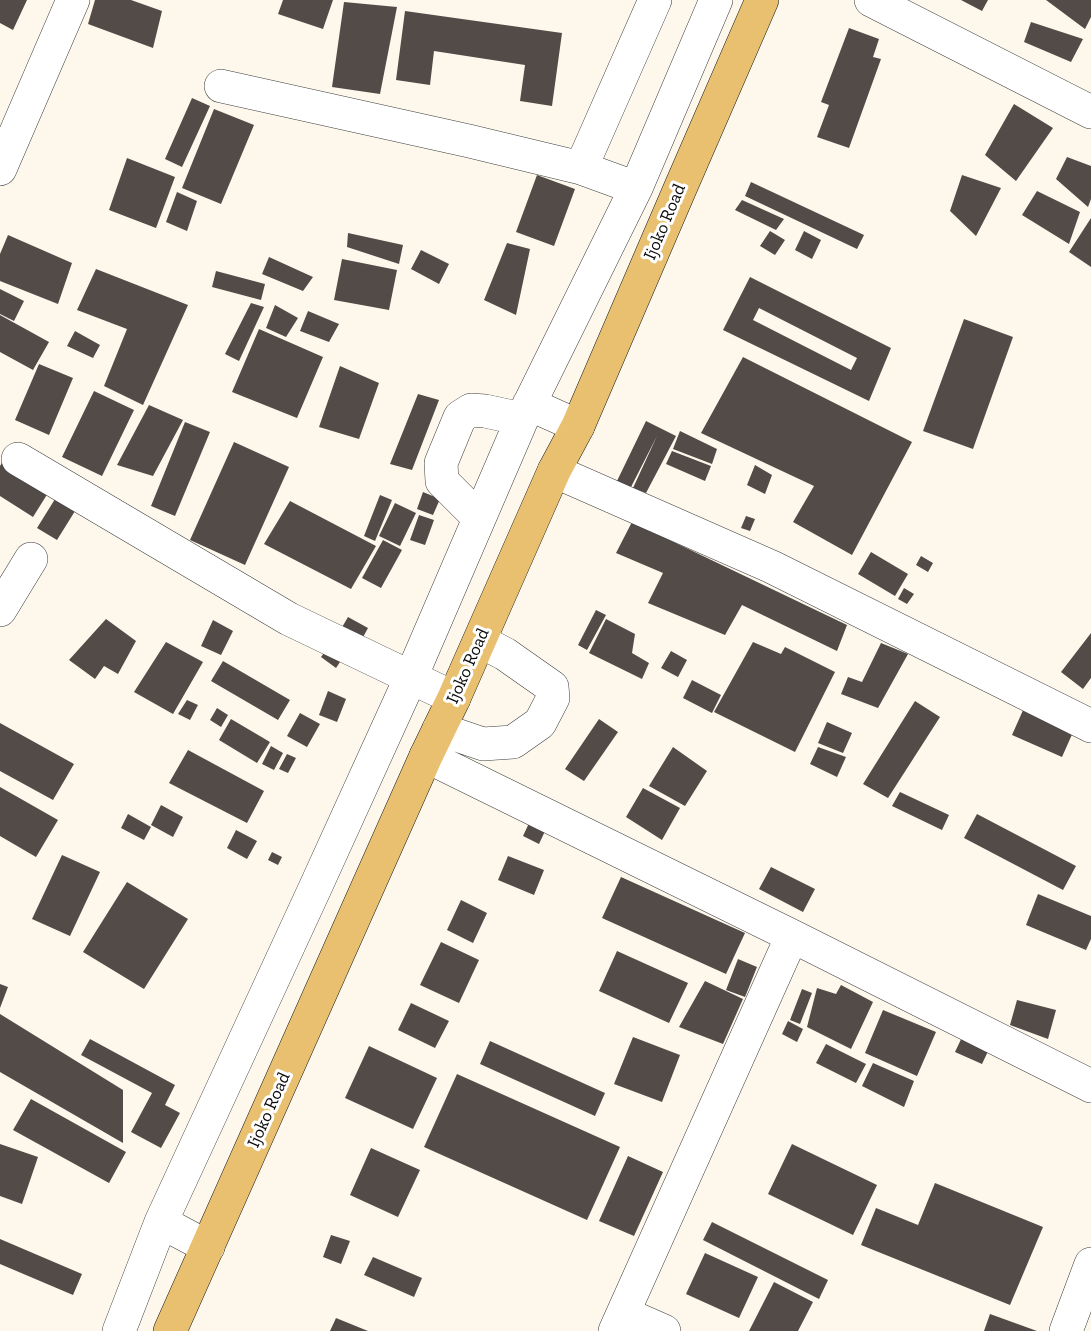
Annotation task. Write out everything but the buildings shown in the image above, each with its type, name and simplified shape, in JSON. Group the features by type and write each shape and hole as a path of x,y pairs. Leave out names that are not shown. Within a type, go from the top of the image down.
{"main road":[{"name":"Ijoko Road","path":"171,1331 554,471 579,426 762,0"}],"street":[{"path":"0,169 73,0"},
{"path":"581,168 655,0"},
{"path":"118,1331 161,1222 411,677 525,411 636,188 716,0"},
{"path":"870,0 1091,112"},
{"path":"221,86 581,168 636,188"},
{"path":"479,518 442,481 441,463 460,417 471,410 525,411 579,426"},
{"path":"18,459 289,619 454,698"},
{"path":"554,471 772,567 1091,726"},
{"path":"0,610 31,559"},
{"path":"433,743 513,742 540,723 553,698 552,687 505,654 480,641"},
{"path":"433,743 792,936 1091,1086"},
{"path":"664,1331 619,1322 792,936"},
{"path":"161,1222 208,1247"},
{"path":"1066,1331 1091,1264"}]}
